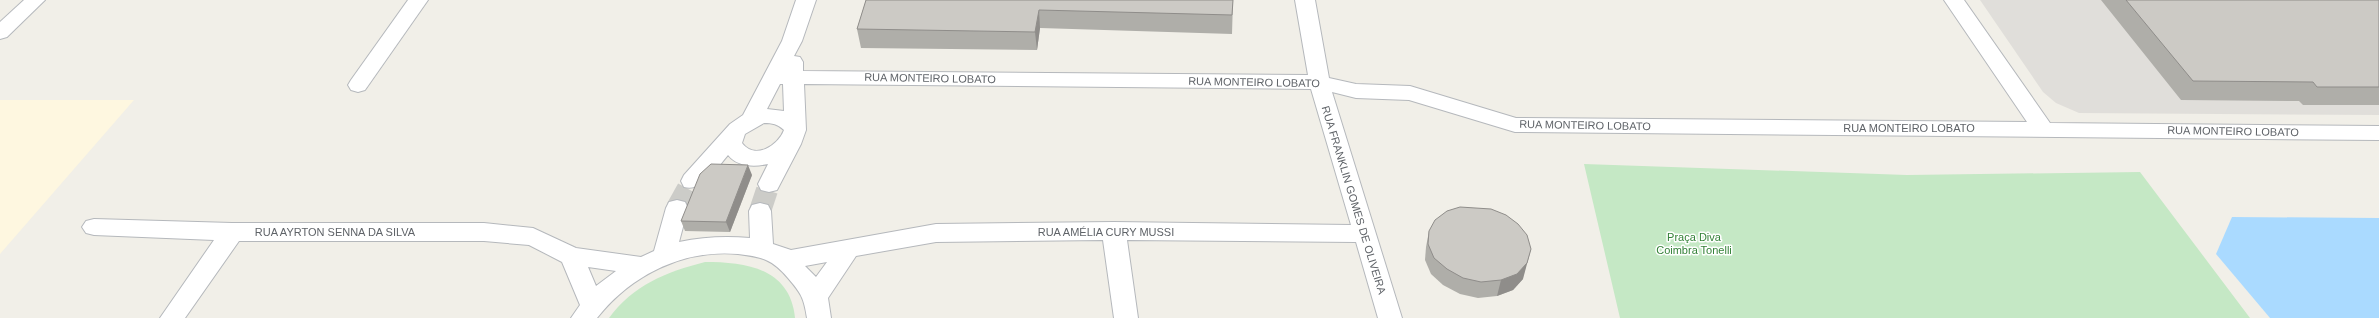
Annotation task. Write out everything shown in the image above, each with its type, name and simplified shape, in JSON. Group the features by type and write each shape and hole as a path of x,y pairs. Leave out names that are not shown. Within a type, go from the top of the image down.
{"street":[{"path":"0,33 35,0"},
{"path":"358,85 418,0"},
{"path":"751,120 792,41 806,0"},
{"name":"RUA FRANKLIN GOMES DE OLIVEIRA","path":"1304,0 1319,82 1390,318"},
{"path":"1954,0 2043,129"},
{"path":"769,184 794,134 795,77 792,41"},
{"name":"RUA MONTEIRO LOBATO","path":"772,77 1319,82 1356,91 1410,93 1515,125 2379,133"},
{"path":"692,182 731,138 735,131 751,120 762,116 784,118 791,123 794,134"},
{"path":"731,138 734,150 739,154 755,158 765,158 782,150 794,134"},
{"path":"653,261 677,208"},
{"path":"760,210 762,249"},
{"name":"RUA AYRTON SENNA DA SILVA","path":"94,226 232,232 484,232 533,237 572,256 653,261"},
{"path":"172,318 232,232"},
{"path":"1114,232 1126,318"},
{"name":"RUA AMÉLIA CURY MUSSI","path":"787,260 936,233 1114,232 1364,234"},
{"path":"587,312 615,283 653,261 689,249 714,245 739,245 762,249 787,260 817,295 819,318"},
{"path":"817,295 848,250"},
{"path":"572,256 587,312"}],"shaded area":[{"path":"1980,0 2379,0 2379,115 2079,113 2056,103 2043,92"},
{"path":"0,100 134,100 0,254"}],"green space":[{"name":"Praça Diva Coimbra Tonelli","path":"1584,164 1907,175 2140,172 2250,318 1620,318"},
{"path":"705,262 736,264 764,271 775,278 785,288 791,301 795,318 609,318 629,297 651,281 677,270"}],"water":[{"path":"2232,217 2379,218 2379,318 2270,318 2216,254"}],"building":[{"path":"866,0 1233,0 1232,15 1039,10 1035,32 857,29"},
{"path":"2126,0 2379,0 2379,87 2317,87 2313,82 2193,81"},
{"path":"711,164 748,165 726,222 681,221 700,174"},
{"path":"1460,207 1491,209 1506,215 1518,224 1527,235 1531,249 1527,263 1517,274 1501,280 1481,282 1463,278 1447,269 1434,258 1428,244 1429,231 1435,220 1447,211"}],"tunnel":[{"path":"677,208 692,181"},
{"path":"760,211 769,184"}]}
